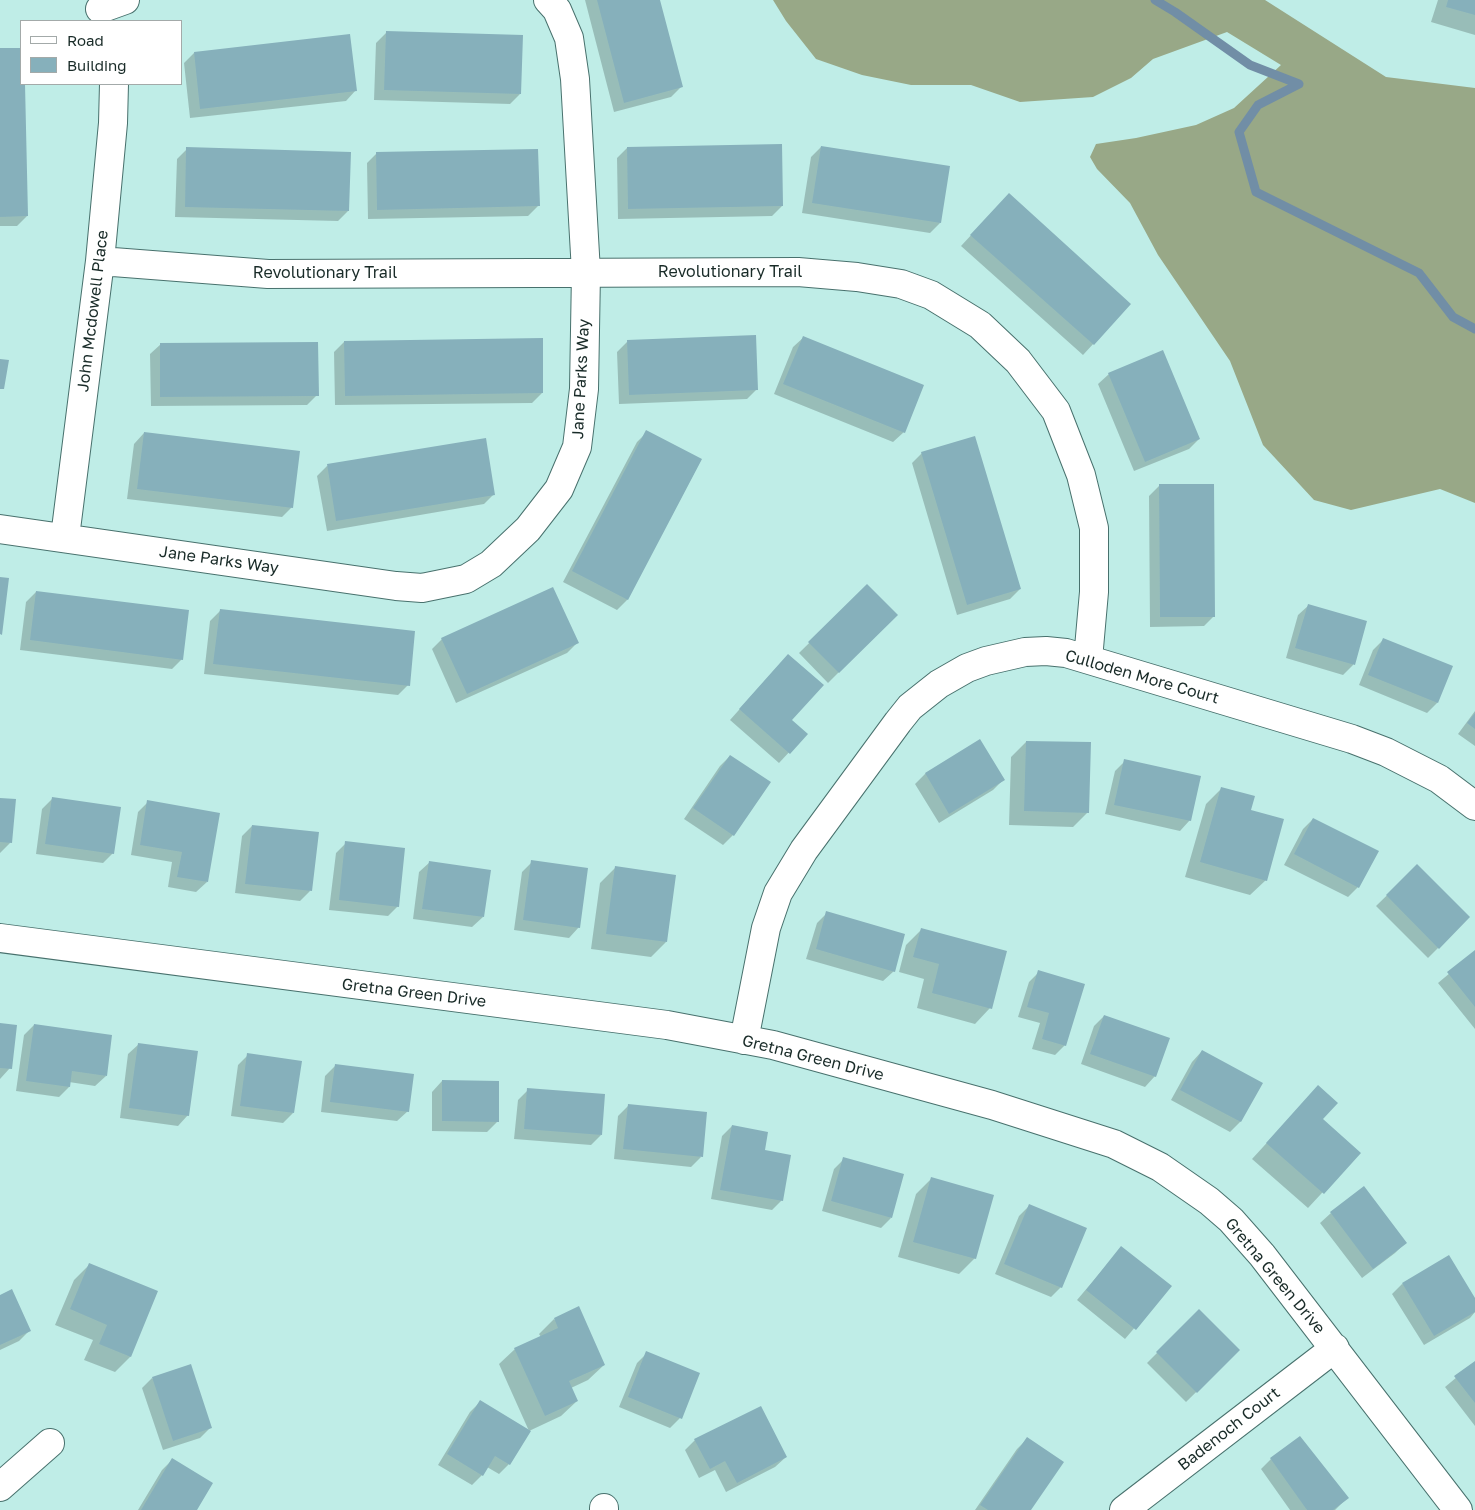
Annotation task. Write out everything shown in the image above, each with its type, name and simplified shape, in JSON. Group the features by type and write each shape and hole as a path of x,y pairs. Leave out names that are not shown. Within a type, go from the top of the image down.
{"street":[{"name":"Jane Parks Way","path":"0,529 396,586 422,588 466,579 491,564 528,529 559,489 577,447 584,389 586,272 575,79 569,38 557,10 548,0"},
{"name":"John Mcdowell Place","path":"65,537 100,261 113,123 114,85"},
{"name":"Revolutionary Trail","path":"100,261 268,274 798,272 857,277 900,284 931,294 980,325 1018,360 1056,411 1081,475 1094,528 1094,592 1088,659"},
{"name":"Culloden More Court","path":"744,1040 766,928 778,893 804,850 910,707 939,684 967,668 986,661 1026,652 1046,651 1066,653 1088,659 1386,752 1438,779 1463,795 1475,806"},
{"name":"Gretna Green Drive","path":"0,938 667,1025 774,1045 992,1105 1114,1144 1160,1167 1209,1201 1231,1220 1262,1254 1458,1510"},
{"name":"Badenoch Court","path":"1124,1510 1335,1348"},
{"path":"0,1487 50,1443"}],"green space":[{"path":"773,0 1265,0 1386,77 1475,88 1475,503 1440,489 1351,510 1314,500 1263,445 1230,361 1158,255 1130,203 1097,169 1090,157 1096,144 1136,138 1196,125 1234,108 1281,65 1227,32 1153,59 1131,78 1093,97 1020,102 971,85 911,85 862,75 816,59 786,21"}],"building":[{"path":"597,0 660,0 683,87 624,103"},
{"path":"1448,0 1475,0 1475,15 1446,7"},
{"path":"386,31 523,35 521,94 384,90"},
{"path":"350,34 357,91 200,109 194,52"},
{"path":"0,48 20,48 20,85 25,85 28,216 0,217"},
{"path":"782,144 783,206 628,209 627,147"},
{"path":"821,146 950,166 941,223 812,203"},
{"path":"186,147 351,152 349,211 185,207"},
{"path":"538,149 540,206 377,210 376,152"},
{"path":"1009,193 1131,304 1094,345 970,235"},
{"path":"756,335 758,390 629,395 627,340"},
{"path":"803,336 924,385 905,433 783,384"},
{"path":"543,338 543,393 345,396 344,341"},
{"path":"318,342 319,396 160,397 160,343"},
{"path":"1163,350 1200,439 1145,462 1108,373"},
{"path":"0,359 9,360 4,389 0,389"},
{"path":"646,430 702,459 628,600 572,571"},
{"path":"144,432 300,451 293,508 137,489"},
{"path":"975,436 1021,589 967,605 921,452"},
{"path":"486,438 495,495 336,521 327,464"},
{"path":"1159,484 1214,484 1215,617 1160,617"},
{"path":"0,577 9,578 2,635 0,634"},
{"path":"867,584 898,615 839,673 808,642"},
{"path":"553,587 579,643 467,694 441,638"},
{"path":"36,591 189,610 183,660 30,640"},
{"path":"1308,604 1367,621 1355,665 1295,648"},
{"path":"220,609 415,631 410,686 213,664"},
{"path":"1383,638 1453,666 1438,703 1368,675"},
{"path":"788,654 824,685 792,720 808,734 790,754 739,709"},
{"path":"1475,713 1475,729 1467,723"},
{"path":"980,739 1005,780 949,814 925,773"},
{"path":"1026,741 1091,742 1089,813 1024,811"},
{"path":"730,755 771,782 734,836 693,808"},
{"path":"1124,759 1201,776 1191,821 1114,805"},
{"path":"1221,787 1255,796 1251,810 1284,819 1267,881 1200,862"},
{"path":"52,797 121,807 114,854 45,844"},
{"path":"0,798 16,799 12,843 0,842"},
{"path":"147,800 220,813 208,882 177,877 182,852 140,845"},
{"path":"1313,818 1379,851 1359,888 1294,854"},
{"path":"252,825 319,832 312,891 245,884"},
{"path":"345,841 405,848 399,907 339,900"},
{"path":"531,860 588,868 580,928 523,920"},
{"path":"429,861 491,870 484,917 422,909"},
{"path":"1417,864 1470,917 1439,949 1386,895"},
{"path":"615,866 676,875 667,942 606,934"},
{"path":"826,911 905,934 895,972 816,949"},
{"path":"921,928 1007,951 992,1009 932,993 939,964 913,957"},
{"path":"1475,950 1475,1007 1447,972"},
{"path":"1038,970 1085,984 1066,1046 1042,1039 1049,1013 1027,1007"},
{"path":"1104,1015 1170,1038 1156,1077 1090,1054"},
{"path":"0,1023 17,1025 12,1069 0,1068"},
{"path":"34,1024 112,1035 107,1076 72,1071 70,1087 26,1081"},
{"path":"138,1043 198,1051 189,1116 129,1108"},
{"path":"1202,1050 1263,1083 1241,1122 1180,1090"},
{"path":"247,1053 302,1061 294,1113 240,1106"},
{"path":"335,1064 414,1074 409,1112 330,1102"},
{"path":"442,1080 499,1081 499,1122 442,1121"},
{"path":"1318,1085 1338,1103 1323,1119 1361,1153 1324,1194 1266,1143"},
{"path":"527,1088 605,1094 602,1135 524,1129"},
{"path":"628,1104 707,1112 703,1157 623,1149"},
{"path":"732,1125 768,1132 765,1150 791,1155 783,1201 720,1190"},
{"path":"843,1157 904,1174 892,1218 831,1201"},
{"path":"931,1177 994,1195 976,1259 913,1242"},
{"path":"1364,1186 1407,1243 1373,1269 1330,1212"},
{"path":"1029,1204 1087,1228 1062,1288 1004,1264"},
{"path":"1121,1246 1172,1286 1136,1330 1086,1290"},
{"path":"1449,1255 1475,1298 1475,1312 1434,1336 1402,1283"},
{"path":"89,1263 158,1291 131,1357 99,1344 107,1325 70,1309"},
{"path":"12,1289 31,1331 0,1345 0,1295"},
{"path":"579,1306 605,1365 569,1381 578,1401 545,1416 514,1348 558,1328 554,1318"},
{"path":"1199,1309 1240,1350 1197,1393 1156,1352"},
{"path":"646,1351 700,1373 682,1419 628,1397"},
{"path":"1475,1361 1475,1403 1454,1376"},
{"path":"191,1364 212,1428 173,1441 152,1377"},
{"path":"480,1400 531,1431 510,1465 495,1456 483,1476 447,1454"},
{"path":"761,1406 787,1457 737,1483 725,1461 710,1469 694,1439"},
{"path":"1300,1436 1349,1498 1333,1510 1307,1510 1270,1458"},
{"path":"1027,1437 1064,1462 1031,1510 988,1510 980,1505"},
{"path":"172,1458 213,1483 197,1510 141,1510"}],"waterway":[{"path":"1155,0 1250,65 1299,84 1258,105 1239,132 1256,192 1419,273 1453,317 1475,329"}]}
